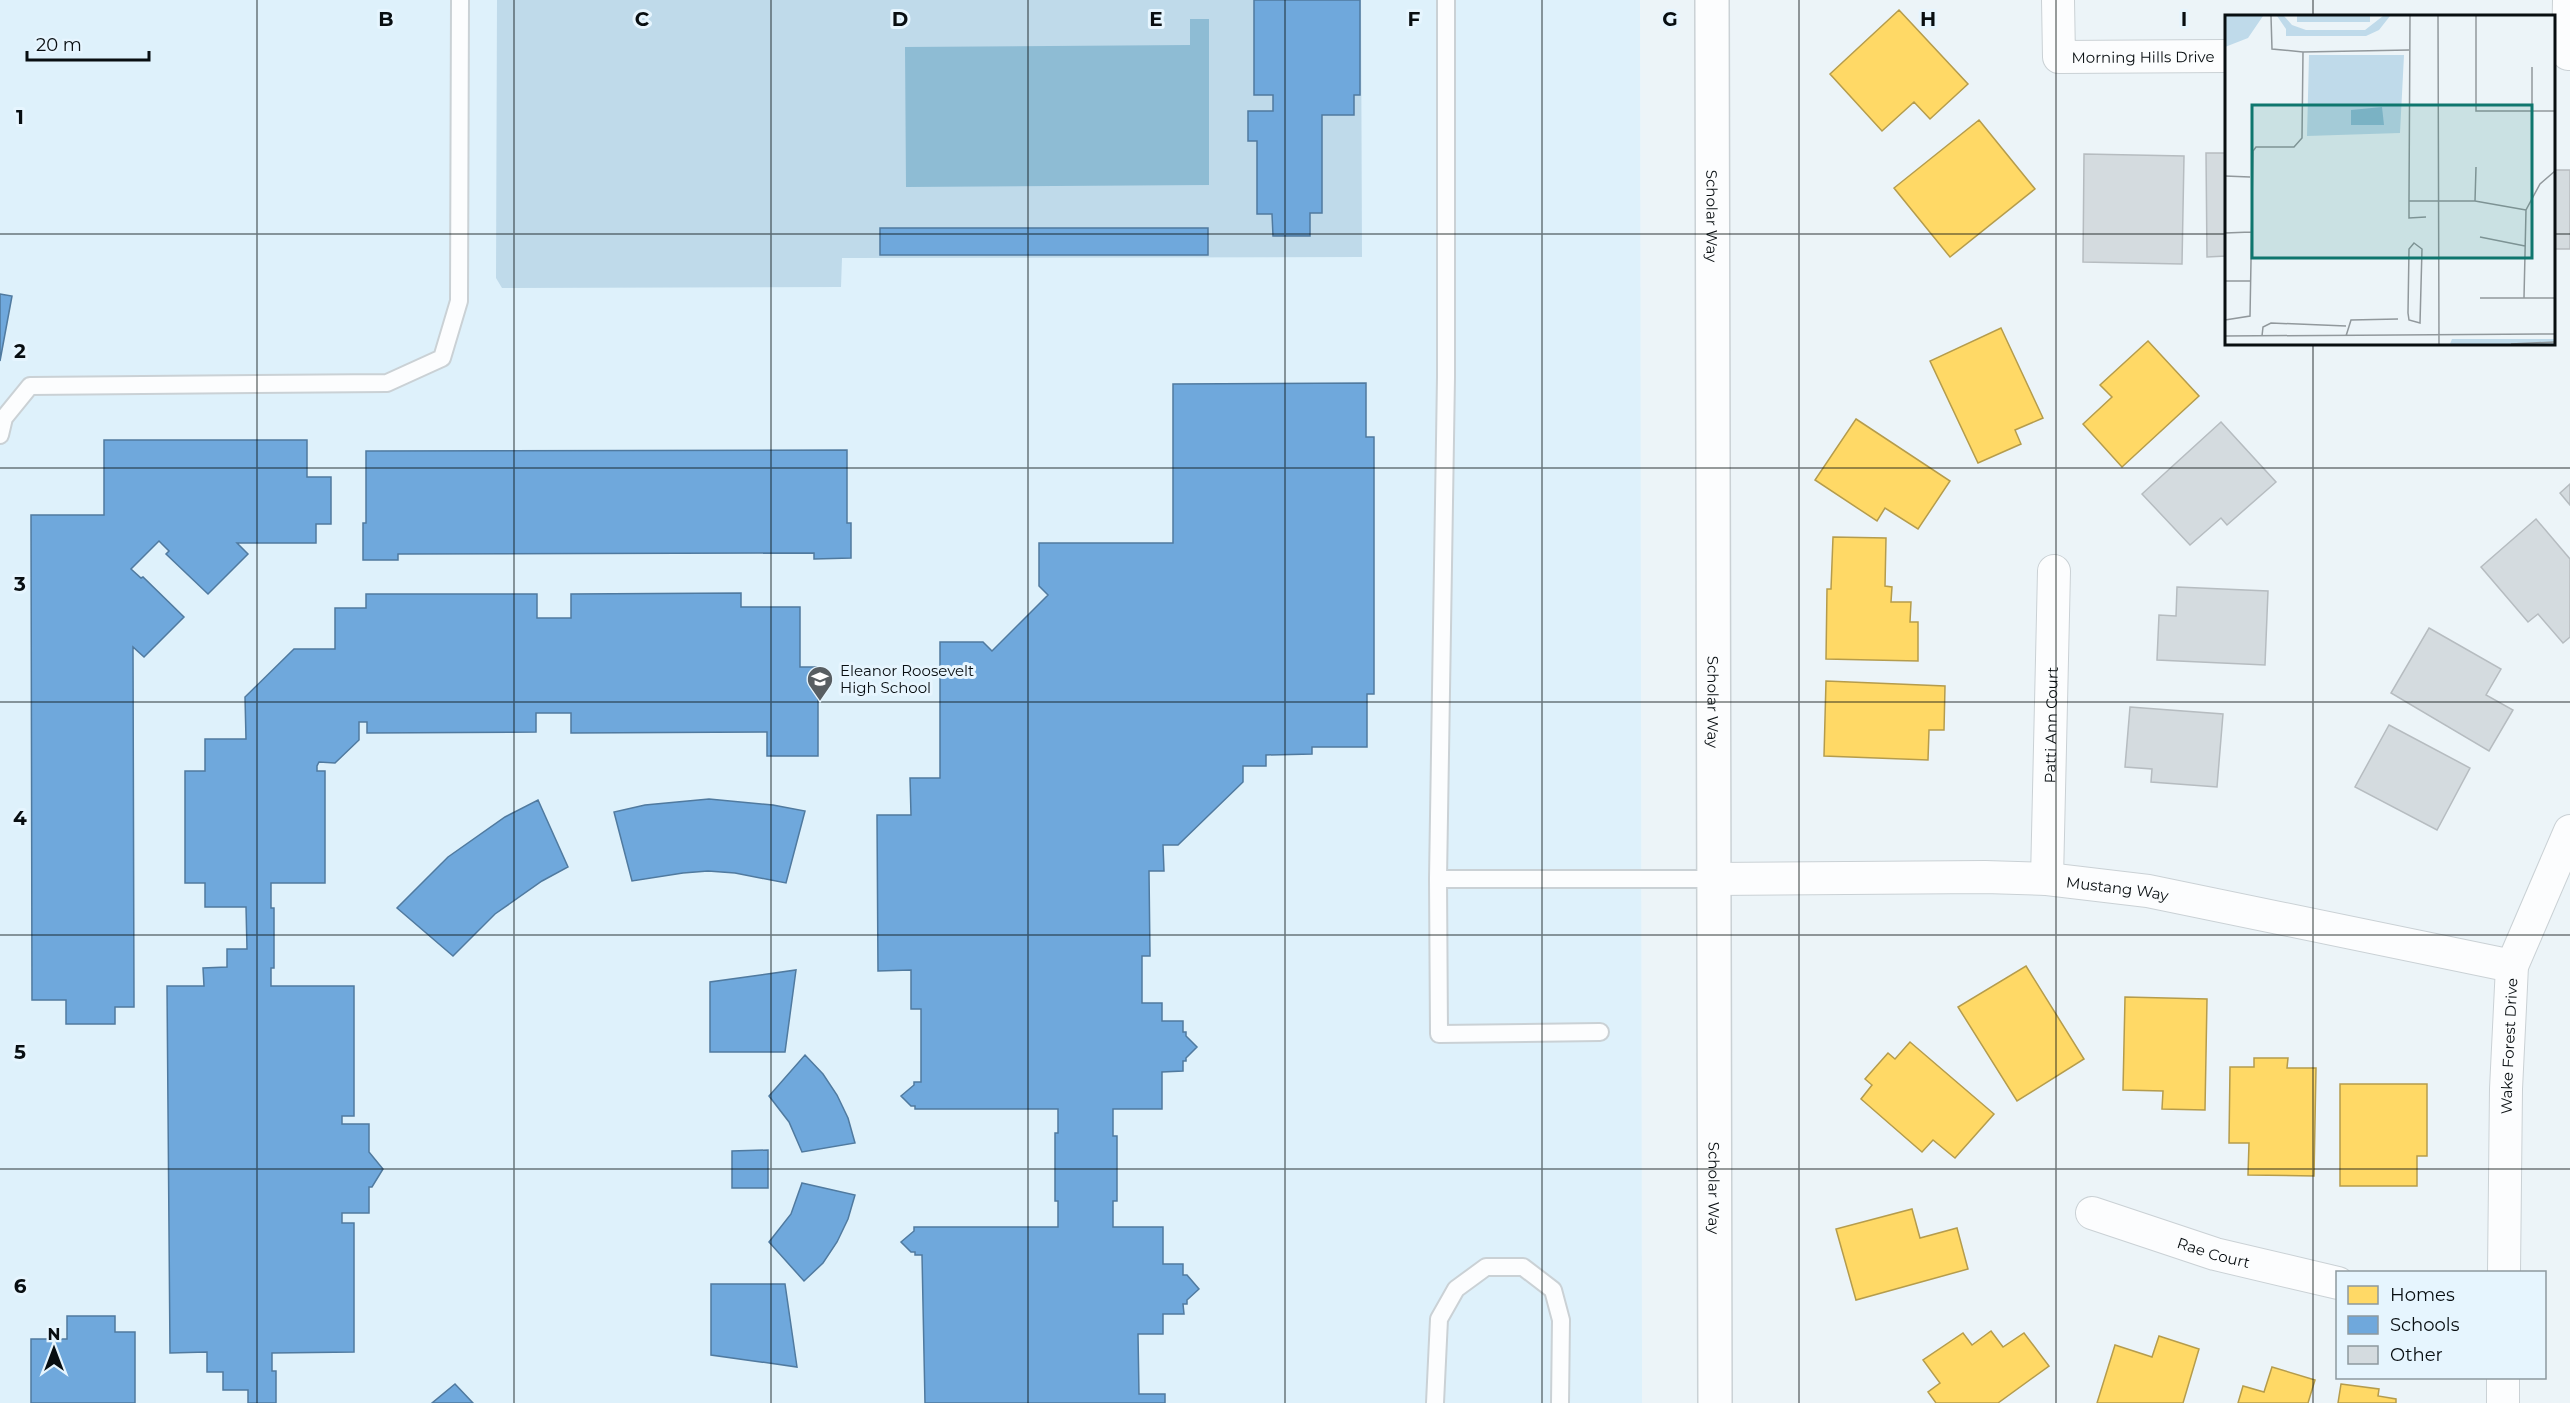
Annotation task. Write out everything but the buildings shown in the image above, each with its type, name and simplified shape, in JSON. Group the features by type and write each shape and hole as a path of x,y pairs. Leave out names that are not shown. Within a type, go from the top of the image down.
{"street":[{"name":"Scholar Way","path":"1712,0 1715,1403"},
{"name":"Morning Hills Drive","path":"2058,0 2059,57 2225,56"},
{"path":"2564,54 2569,0"},
{"name":"Patti Ann Court","path":"2047,879 2054,571"},
{"name":"Wake Forest Drive","path":"2504,1271 2506,1089 2512,966 2570,831"},
{"name":"Mustang Way","path":"1714,879 1985,877 2047,879 2148,891 2512,966"},
{"name":"Rae Court","path":"2092,1213 2215,1254 2336,1282"},
{"path":"2503,1379 2503,1403"}],"lane":[{"path":"0,435 4,418 30,386 387,382 442,358 459,301 460,0"},
{"path":"1446,0 1446,376 1438,879 1439,1034 1600,1032"},
{"path":"1438,879 1714,879"},
{"path":"1435,1403 1439,1319 1456,1289 1486,1267 1523,1267 1552,1290 1561,1320 1560,1403"}],"shaded area":[{"name":"Eleanor Roosevelt High School","path":"0,0 1640,0 1642,1403 0,1403"},
{"path":"497,0 1361,0 1362,257 842,258 841,287 502,288 496,278"},
{"path":"1190,19 1209,19 1209,185 906,187 905,47 1190,45"}],"place":[{"name":"Eleanor Roosevelt High School","path":"820,702"}]}
